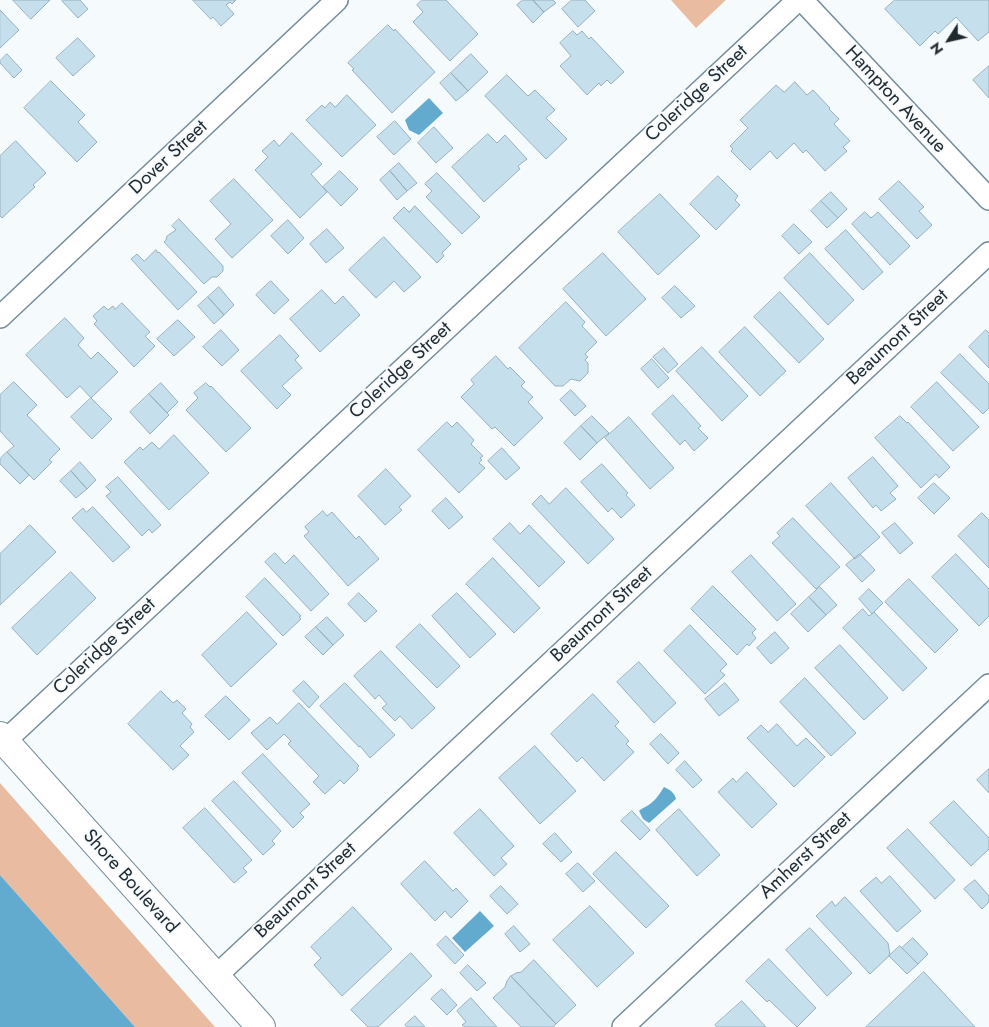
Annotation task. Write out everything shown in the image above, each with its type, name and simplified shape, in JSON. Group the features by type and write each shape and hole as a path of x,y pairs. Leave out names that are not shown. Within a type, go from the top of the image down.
{"main road":[{"name":"Shore Boulevard","path":"2,739 260,1027"}],"street":[{"name":"Dover Street","path":"0,317 338,0"},
{"name":"Hampton Avenue","path":"800,0 989,199"},
{"name":"Coleridge Street","path":"2,739 800,0"},
{"name":"Beaumont Street","path":"216,976 989,253"},
{"name":"Amherst Street","path":"623,1027 989,685"}],"shaded area":[{"path":"671,0 726,0 696,28"},
{"path":"0,783 215,1027 135,1027 0,875"}],"water":[{"path":"429,98 443,113 419,135 409,130 405,120"},
{"path":"664,787 672,791 676,799 649,823 643,819 639,811 649,805"},
{"path":"0,875 135,1027 0,1027"},
{"path":"480,911 494,926 465,952 452,938"}],"building":[{"path":"13,0 50,0 31,19"},
{"path":"63,0 80,0 88,9 78,18"},
{"path":"193,0 236,0 232,4 230,2 226,5 234,14 221,26 213,17 211,19"},
{"path":"422,0 446,0 478,34 450,61 413,22 423,12 417,5"},
{"path":"523,0 533,0 544,12 533,23 517,5"},
{"path":"533,0 553,0 556,3 544,12"},
{"path":"572,0 585,0 595,11 578,27 562,9"},
{"path":"895,0 989,0 989,32 978,41 956,17 938,34 935,31 920,46 885,9"},
{"path":"0,10 19,30 0,48"},
{"path":"388,25 394,31 395,29 435,72 392,113 352,70 354,69 348,63"},
{"path":"573,31 577,35 582,31 589,39 591,37 624,72 611,84 607,80 601,86 599,83 587,95 560,66 571,56 560,43"},
{"path":"78,38 95,56 73,76 56,58"},
{"path":"7,54 22,70 14,78 0,63"},
{"path":"471,54 488,72 468,91 451,73"},
{"path":"989,66 989,98 973,80"},
{"path":"451,73 468,91 456,101 440,83"},
{"path":"507,75 528,96 535,90 555,110 546,118 567,139 546,159 485,96"},
{"path":"51,81 85,115 78,122 97,142 77,162 24,108"},
{"path":"795,82 807,95 813,90 839,119 834,124 850,141 843,147 847,151 825,171 806,150 803,153 794,143 777,159 770,151 750,170 731,151 733,149 730,146 748,128 740,120 776,85 784,92"},
{"path":"347,95 376,125 342,157 306,120 322,105 325,108 330,102 335,107"},
{"path":"395,121 411,139 394,155 377,137"},
{"path":"434,127 453,148 436,163 418,143"},
{"path":"292,133 322,164 311,174 327,192 300,218 255,170 268,157 262,151 274,140 279,146"},
{"path":"488,134 497,143 505,135 527,159 518,166 520,169 484,202 452,167"},
{"path":"16,141 46,173 33,185 35,187 2,218 0,216 0,156"},
{"path":"399,163 417,183 407,191 390,171"},
{"path":"340,171 358,189 341,206 323,187"},
{"path":"390,171 407,191 397,200 380,180"},
{"path":"437,173 480,217 462,234 426,197 432,191 425,184"},
{"path":"718,176 738,196 735,200 740,205 716,230 690,204"},
{"path":"234,179 273,220 232,258 215,239 231,224 210,201"},
{"path":"899,181 924,207 919,211 932,225 917,239 879,199"},
{"path":"831,192 847,209 838,218 821,201"},
{"path":"660,194 700,236 658,275 618,232"},
{"path":"821,201 838,218 827,228 811,211"},
{"path":"415,206 451,244 442,253 444,256 437,263 393,218 404,207 409,212"},
{"path":"865,212 871,218 878,212 910,246 890,265 852,224"},
{"path":"179,219 223,266 223,271 217,277 212,277 204,284 164,242 167,236 176,230 172,226"},
{"path":"288,220 304,238 288,254 271,236"},
{"path":"794,224 812,242 799,254 782,236"},
{"path":"327,229 344,248 326,263 310,244"},
{"path":"846,230 883,272 863,290 825,249"},
{"path":"384,237 421,277 404,292 394,281 376,298 349,270"},
{"path":"156,250 197,292 178,310 131,259 137,254 144,261"},
{"path":"603,253 646,299 606,336 563,289"},
{"path":"810,253 854,300 828,325 784,278"},
{"path":"271,281 289,300 274,314 256,295"},
{"path":"675,286 695,306 681,318 662,298"},
{"path":"219,287 234,305 224,315 208,297"},
{"path":"322,290 335,304 343,296 360,315 320,352 290,319"},
{"path":"780,292 824,339 799,363 754,317"},
{"path":"208,297 224,315 214,324 198,306"},
{"path":"566,302 585,322 582,326 597,342 585,354 588,357 585,360 588,363 588,373 580,381 571,379 563,386 555,386 519,348"},
{"path":"122,303 150,332 145,336 155,346 134,367 94,324 97,321 93,316 104,306 108,310 113,306 115,309"},
{"path":"65,318 84,338 78,345 91,359 98,352 118,372 91,398 80,386 67,398 26,355"},
{"path":"178,320 195,337 174,356 157,339"},
{"path":"745,327 786,371 760,396 719,352"},
{"path":"221,330 239,350 222,366 203,347"},
{"path":"986,330 989,333 989,368 969,347"},
{"path":"280,335 299,356 295,360 302,368 282,386 291,395 277,409 241,371"},
{"path":"702,347 748,396 722,421 676,371"},
{"path":"664,348 678,364 668,373 653,357"},
{"path":"960,354 989,384 989,408 983,414 941,373"},
{"path":"496,356 508,369 510,367 525,382 521,386 533,397 528,402 543,418 514,446 495,427 492,429 461,397 474,384 471,380"},
{"path":"652,359 669,378 658,388 641,369"},
{"path":"14,382 37,405 27,415 60,449 49,460 52,462 34,480 7,452 14,446 0,431 0,395"},
{"path":"937,382 979,427 953,451 911,407"},
{"path":"161,383 178,402 167,413 149,394"},
{"path":"206,383 251,428 226,452 186,410 198,398 194,393"},
{"path":"571,390 586,406 575,416 560,400"},
{"path":"149,394 169,415 150,434 130,412"},
{"path":"673,395 701,426 698,428 708,438 694,451 685,440 680,445 652,414"},
{"path":"91,398 112,419 92,439 71,417"},
{"path":"592,416 609,433 597,443 581,426"},
{"path":"900,416 908,422 950,467 939,478 936,474 921,488 875,438"},
{"path":"629,417 674,468 650,489 605,438"},
{"path":"447,422 452,427 457,422 474,440 471,444 483,456 480,458 482,460 479,463 485,468 459,493 418,450"},
{"path":"581,426 597,443 580,460 564,443"},
{"path":"174,435 209,473 169,510 124,462 140,447 143,450 152,442 159,449"},
{"path":"502,448 520,468 506,480 488,461"},
{"path":"7,452 29,475 20,484 0,464 0,459"},
{"path":"873,457 898,486 890,493 896,499 881,511 876,505 873,508 848,478"},
{"path":"80,462 96,480 87,489 71,471"},
{"path":"602,464 628,493 626,495 635,505 621,518 612,508 608,512 581,482"},
{"path":"386,469 411,496 399,507 402,510 385,525 358,496"},
{"path":"71,471 87,489 76,498 60,481"},
{"path":"118,477 161,525 152,533 149,529 142,536 106,496 111,492 106,487"},
{"path":"831,483 880,537 855,559 806,506"},
{"path":"934,483 950,498 934,514 918,498"},
{"path":"566,488 614,539 588,564 532,504 541,495 549,504"},
{"path":"446,498 463,517 449,529 432,511"},
{"path":"93,507 130,547 113,562 72,518 83,508 86,512"},
{"path":"323,511 327,516 332,512 356,539 359,536 379,559 348,586 304,536 309,532 305,527"},
{"path":"982,513 989,520 989,568 958,536"},
{"path":"793,518 840,567 816,589 772,543 780,536 777,533"},
{"path":"510,523 520,534 529,525 565,562 539,587 493,539"},
{"path":"895,523 913,543 900,554 882,533"},
{"path":"30,525 56,552 0,605 0,554"},
{"path":"275,553 285,564 294,555 329,594 311,611 265,562"},
{"path":"860,554 875,570 862,582 846,565"},
{"path":"956,554 989,589 989,616 979,626 932,577"},
{"path":"751,555 796,604 777,621 732,572"},
{"path":"493,558 540,608 514,633 466,584"},
{"path":"71,572 96,598 37,655 12,628"},
{"path":"265,578 301,616 299,617 301,619 283,636 246,597"},
{"path":"909,579 958,630 935,653 885,602"},
{"path":"713,586 756,629 752,633 756,638 749,646 747,644 737,655 691,609"},
{"path":"820,587 837,605 826,615 809,597"},
{"path":"869,589 883,603 872,614 859,599"},
{"path":"359,593 377,611 365,622 348,604"},
{"path":"457,593 496,634 470,658 432,616"},
{"path":"809,597 826,615 808,632 791,614"},
{"path":"863,609 869,616 874,612 927,668 903,691 843,628"},
{"path":"247,612 277,644 231,687 202,655"},
{"path":"327,617 344,635 333,645 316,627"},
{"path":"420,624 460,666 437,688 396,647"},
{"path":"690,625 727,664 720,671 725,675 705,694 664,651"},
{"path":"316,627 333,645 323,655 305,637"},
{"path":"775,632 789,648 771,664 757,648"},
{"path":"840,645 888,698 864,720 815,668"},
{"path":"381,651 435,708 412,729 400,716 395,721 382,708 387,704 379,695 375,699 354,676"},
{"path":"639,662 676,703 654,723 617,682"},
{"path":"805,678 856,733 831,756 780,702"},
{"path":"304,681 319,697 309,708 293,691"},
{"path":"345,683 395,735 370,758 320,706"},
{"path":"725,683 739,700 719,716 705,699"},
{"path":"161,691 173,703 177,700 186,709 182,713 192,724 190,727 194,732 180,746 189,755 173,770 128,724"},
{"path":"593,694 619,722 615,726 629,741 626,744 634,752 604,781 582,757 577,762 551,734"},
{"path":"226,696 250,720 229,740 205,716"},
{"path":"299,703 359,766 358,770 344,784 340,780 325,794 313,782 319,776 288,744 291,741 284,734 267,750 251,733 270,717 277,724"},
{"path":"777,724 797,746 806,738 825,757 794,787 747,738 761,725 768,732"},
{"path":"661,734 679,753 668,764 650,744"},
{"path":"535,746 576,791 540,824 499,778"},
{"path":"263,754 310,804 300,813 304,817 293,828 242,773"},
{"path":"685,761 702,780 693,788 676,770"},
{"path":"989,769 989,793 977,780"},
{"path":"747,772 777,804 752,828 718,792 733,778 736,782"},
{"path":"234,781 281,831 272,841 275,844 263,855 212,801"},
{"path":"954,801 989,838 989,849 971,866 930,823"},
{"path":"205,808 252,860 243,868 247,872 234,883 183,828"},
{"path":"480,809 514,846 501,858 507,864 494,876 454,833"},
{"path":"679,809 720,855 697,876 656,830"},
{"path":"632,811 650,830 640,840 621,821"},
{"path":"908,829 955,880 935,899 887,848"},
{"path":"555,833 572,852 561,862 543,844"},
{"path":"616,852 669,906 646,928 593,874"},
{"path":"425,861 453,891 456,888 468,901 451,918 445,911 435,921 401,884"},
{"path":"578,863 595,881 583,892 566,874"},
{"path":"890,876 921,911 897,932 860,891 876,877 881,883"},
{"path":"975,880 989,896 989,902 982,909 964,889"},
{"path":"501,886 518,904 507,914 490,896"},
{"path":"845,897 888,943 890,955 870,974 816,916 832,901 835,906"},
{"path":"590,906 634,953 597,987 553,940"},
{"path":"353,907 392,949 342,996 314,965 321,958 311,947"},
{"path":"514,926 530,944 520,952 505,934"},
{"path":"810,928 852,973 827,996 786,950"},
{"path":"446,936 464,955 455,964 437,945"},
{"path":"913,938 928,954 918,964 902,948"},
{"path":"900,946 918,964 907,974 889,956"},
{"path":"411,953 432,976 378,1027 368,1027 351,1010"},
{"path":"769,959 816,1008 797,1027 769,1000 767,1002 746,981"},
{"path":"534,960 576,1005 556,1024 511,976 521,972"},
{"path":"468,965 486,983 477,991 460,973"},
{"path":"924,972 975,1027 866,1027"},
{"path":"511,976 556,1024 553,1027 521,1027 493,998 505,987"},
{"path":"442,989 457,1005 447,1015 431,999"},
{"path":"471,998 497,1027 465,1027 462,1025 466,1022 457,1011"},
{"path":"742,1001 766,1027 717,1027 715,1025"},
{"path":"415,1016 425,1027 407,1027 405,1025"}]}
